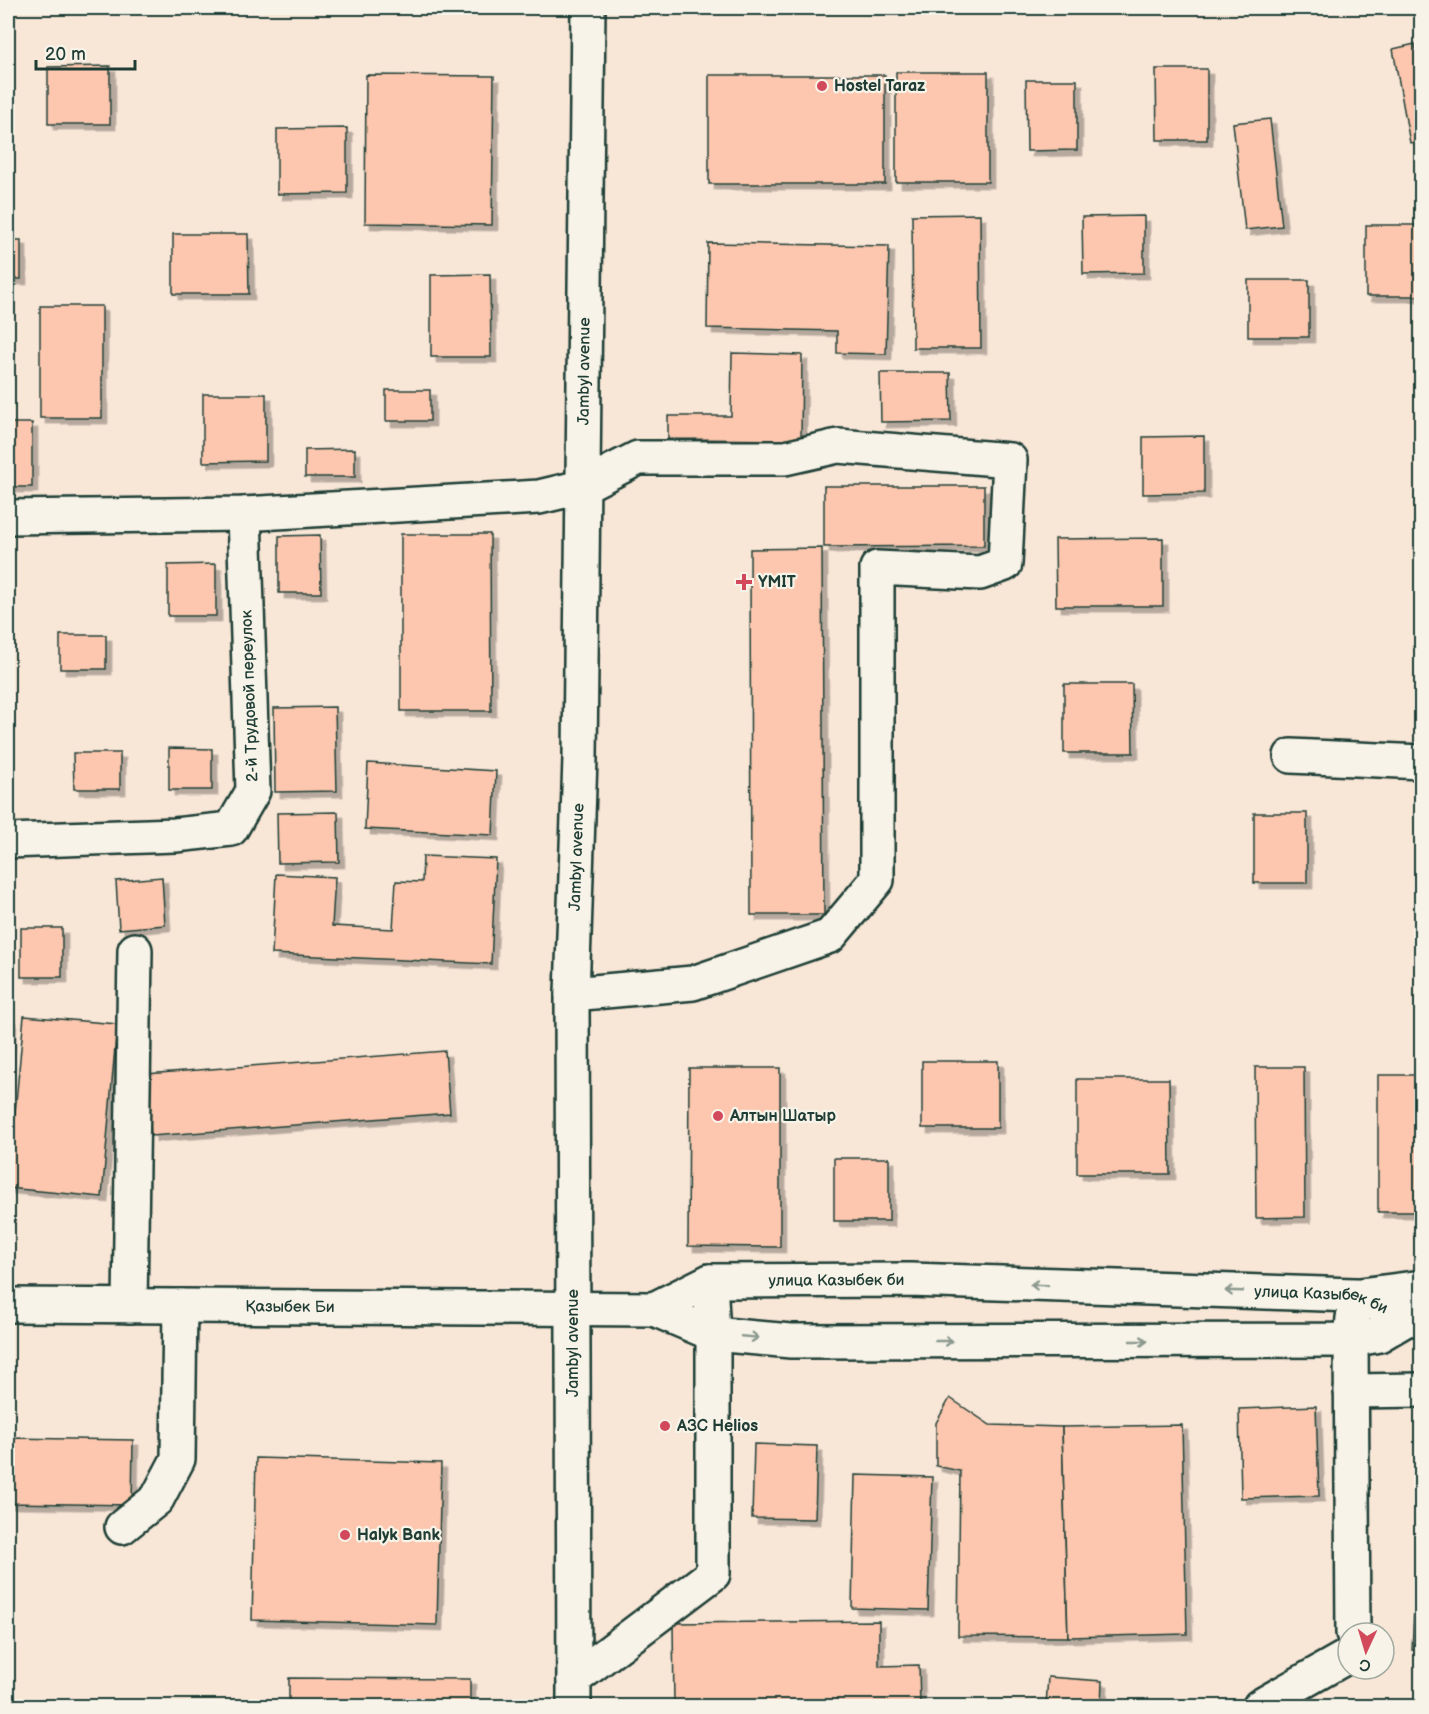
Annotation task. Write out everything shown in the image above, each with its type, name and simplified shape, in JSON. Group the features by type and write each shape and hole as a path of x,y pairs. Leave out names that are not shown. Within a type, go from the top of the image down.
{"street":[{"name":"Jambyl avenue","path":"574,1693 572,994 580,758 581,487 588,8"},
{"path":"8,517 244,514 539,497 581,487 638,458 784,458 838,446 1010,460 1005,564 980,573 877,568 877,880 830,936 693,983 572,994"},
{"name":"2-й Трудовой переулок","path":"8,841 175,836 231,829 253,791 244,514"},
{"path":"1291,756 1422,762"},
{"path":"130,1305 135,950"},
{"name":"улица Казыбек би","path":"654,1309 710,1281 910,1280 1355,1295 1415,1319"},
{"path":"574,1693 713,1574 713,1334 710,1281"},
{"path":"1353,1621 1351,1340 1355,1295 1422,1287"},
{"name":"Қазыбек Би","path":"8,1305 573,1308"},
{"path":"122,1527 157,1499 178,1459 180,1306"},
{"name":"улица Казыбек би","path":"573,1308 654,1309 713,1334 791,1341 1351,1340 1379,1335 1415,1319"},
{"path":"1351,1392 1422,1390"},
{"path":"1260,1707 1336,1663"}],"building":[{"path":"1415,44 1422,82 1422,141 1410,143 1393,49"},
{"path":"110,66 110,124 48,124 48,67"},
{"path":"1156,69 1207,69 1207,140 1157,140"},
{"path":"896,72 988,72 988,182 896,182"},
{"path":"366,75 494,76 492,225 365,223"},
{"path":"709,75 885,75 885,184 709,184"},
{"path":"1026,80 1077,80 1077,150 1027,151"},
{"path":"1270,119 1282,226 1245,230 1233,123"},
{"path":"347,128 347,193 277,194 277,129"},
{"path":"980,214 981,348 913,348 912,215"},
{"path":"1144,216 1144,273 1083,274 1082,217"},
{"path":"1366,225 1422,225 1422,296 1366,296"},
{"path":"173,234 248,234 249,294 173,294"},
{"path":"8,240 21,240 21,279 8,279"},
{"path":"708,243 889,246 886,354 837,353 837,331 707,328"},
{"path":"490,274 491,357 431,357 431,275"},
{"path":"1248,280 1309,280 1309,337 1248,337"},
{"path":"40,306 102,306 102,418 40,418"},
{"path":"732,353 802,355 801,440 668,439 668,416 731,416"},
{"path":"880,373 950,373 951,421 881,422"},
{"path":"386,390 430,390 430,421 386,421"},
{"path":"203,394 266,394 266,461 203,462"},
{"path":"8,423 32,423 32,487 8,487"},
{"path":"1204,436 1204,493 1143,494 1143,437"},
{"path":"355,449 355,477 305,477 305,450"},
{"path":"824,486 984,486 984,546 824,547"},
{"path":"401,534 490,534 491,711 401,711"},
{"path":"320,535 321,593 279,593 279,536"},
{"path":"1163,538 1163,606 1056,606 1055,539"},
{"path":"822,548 824,915 751,915 750,549"},
{"path":"216,564 216,616 168,616 168,565"},
{"path":"60,635 106,635 106,669 60,669"},
{"path":"1064,684 1132,684 1133,753 1064,753"},
{"path":"335,707 337,791 275,792 274,708"},
{"path":"169,748 212,749 212,790 169,790"},
{"path":"73,753 120,753 120,789 74,789"},
{"path":"368,763 496,771 493,835 365,829"},
{"path":"338,812 339,862 278,863 277,813"},
{"path":"1254,813 1307,813 1307,883 1254,883"},
{"path":"423,856 496,859 491,964 272,954 276,874 335,877 332,926 393,929 396,881 422,882"},
{"path":"162,877 165,925 119,929 116,881"},
{"path":"21,928 62,928 62,977 21,977"},
{"path":"24,1016 117,1024 102,1197 8,1188"},
{"path":"8,1017 11,1017 8,1087"},
{"path":"445,1051 450,1113 151,1136 146,1074"},
{"path":"922,1061 998,1061 998,1128 922,1128"},
{"path":"1255,1067 1304,1067 1305,1217 1256,1218"},
{"path":"689,1068 780,1068 780,1247 688,1246"},
{"path":"1378,1075 1422,1075 1422,1212 1378,1212"},
{"path":"1077,1079 1169,1079 1170,1174 1077,1174"},
{"path":"834,1158 889,1158 889,1221 834,1221"},
{"path":"950,1398 990,1425 1062,1427 1068,1637 958,1636 960,1471 936,1466 936,1423"},
{"path":"1316,1406 1319,1496 1241,1498 1239,1409"},
{"path":"1182,1425 1187,1634 1068,1637 1062,1427"},
{"path":"8,1438 133,1440 132,1505 8,1503"},
{"path":"754,1444 817,1446 815,1519 752,1518"},
{"path":"1422,1456 1422,1651 1412,1650"},
{"path":"256,1458 441,1463 437,1625 252,1620"},
{"path":"855,1475 932,1477 928,1610 852,1608"},
{"path":"879,1621 879,1666 919,1665 920,1706 674,1706 673,1623"},
{"path":"1048,1677 1102,1681 1101,1706 1046,1706"},
{"path":"289,1678 470,1679 470,1706 289,1706"}],"place":[{"name":"Hostel Taraz","path":"822,86"},
{"name":"YMIT","path":"744,582"},
{"name":"Алтын Шатыр","path":"718,1116"},
{"name":"АЗС Helios","path":"665,1426"},
{"name":"Halyk Bank","path":"345,1535"}]}
